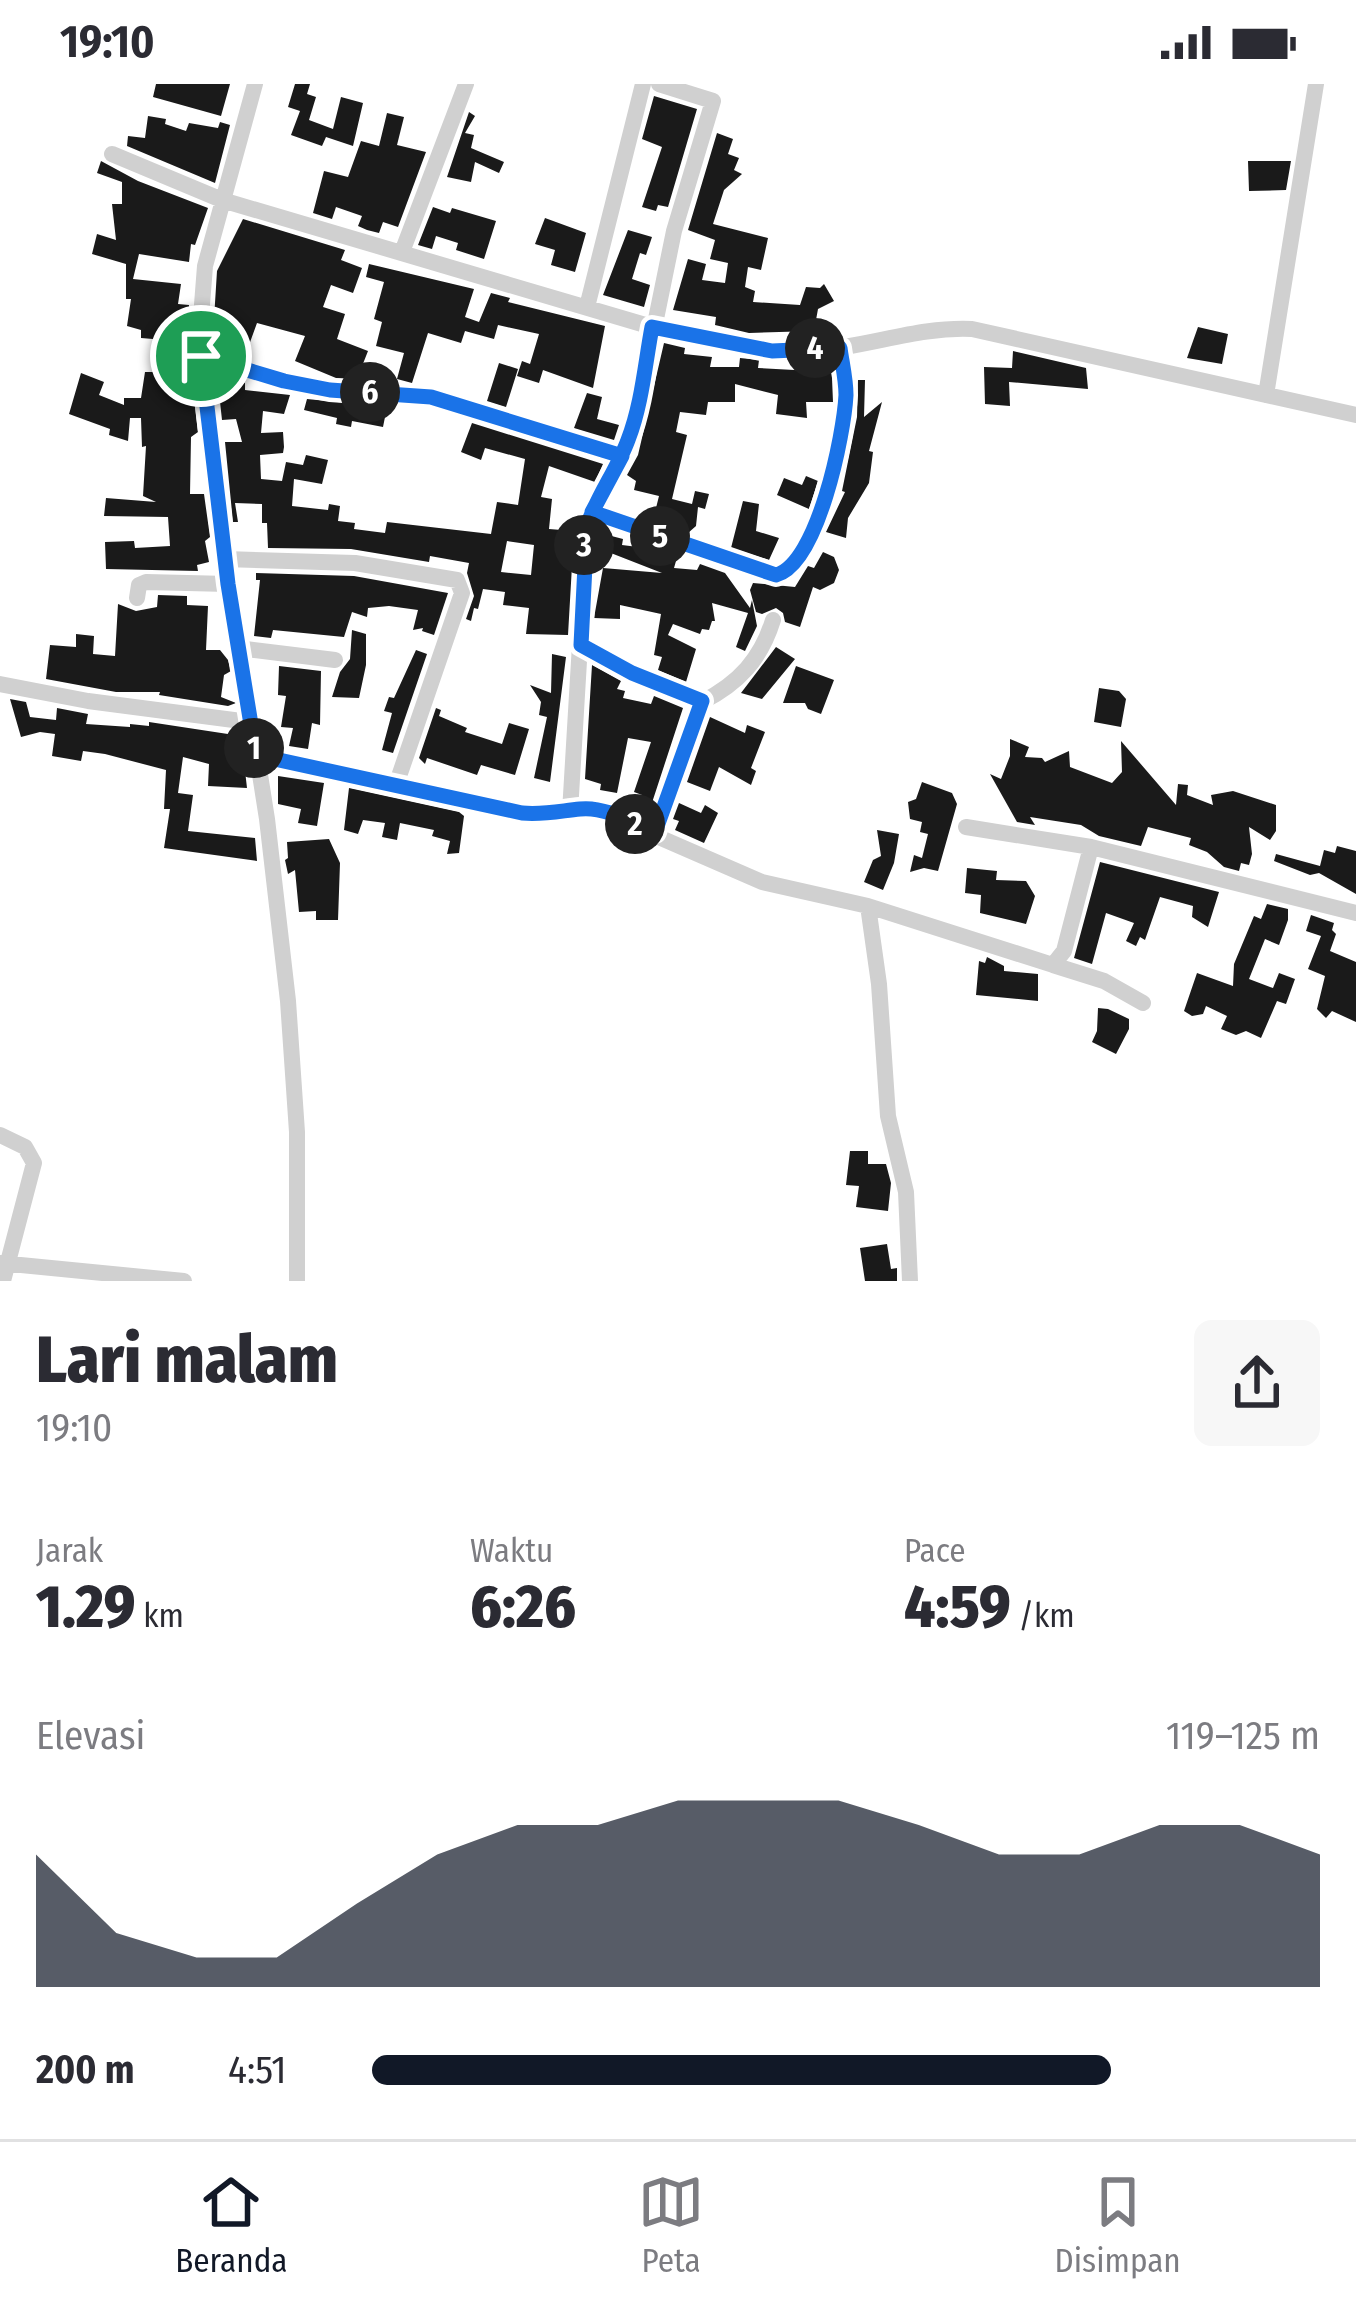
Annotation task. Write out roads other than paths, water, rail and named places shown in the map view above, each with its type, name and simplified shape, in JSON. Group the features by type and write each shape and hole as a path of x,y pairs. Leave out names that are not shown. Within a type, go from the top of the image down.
{"street":[{"path":"255,84 202,286 201,356 228,584 276,895 294,1068 297,1281"},
{"path":"402,252 466,84"},
{"path":"587,307 643,84"},
{"path":"570,812 583,554 592,512 622,456 638,407 688,177 713,101 659,84"},
{"path":"1266,395 1316,84"},
{"path":"112,154 222,200 652,327 772,351 840,348 938,327 972,328 1356,415"},
{"path":"592,512 764,573 784,574 806,543 828,492 845,407 840,348"},
{"path":"201,356 330,390 431,397 622,456"},
{"path":"225,559 355,563 457,580 462,593 396,784"},
{"path":"137,598 139,585 146,582 228,584"},
{"path":"655,832 702,701 751,666 762,653 773,620"},
{"path":"581,645 632,673 702,701"},
{"path":"238,648 335,659"},
{"path":"0,684 249,722"},
{"path":"256,755 522,813 602,812 762,882 868,906 1104,981 1143,1003"},
{"path":"966,826 1091,847 1356,913"},
{"path":"1053,965 1064,951 1091,847"},
{"path":"868,906 888,1116 906,1192 910,1281"},
{"path":"0,1135 25,1147 34,1162 3,1270 184,1281"}]}
